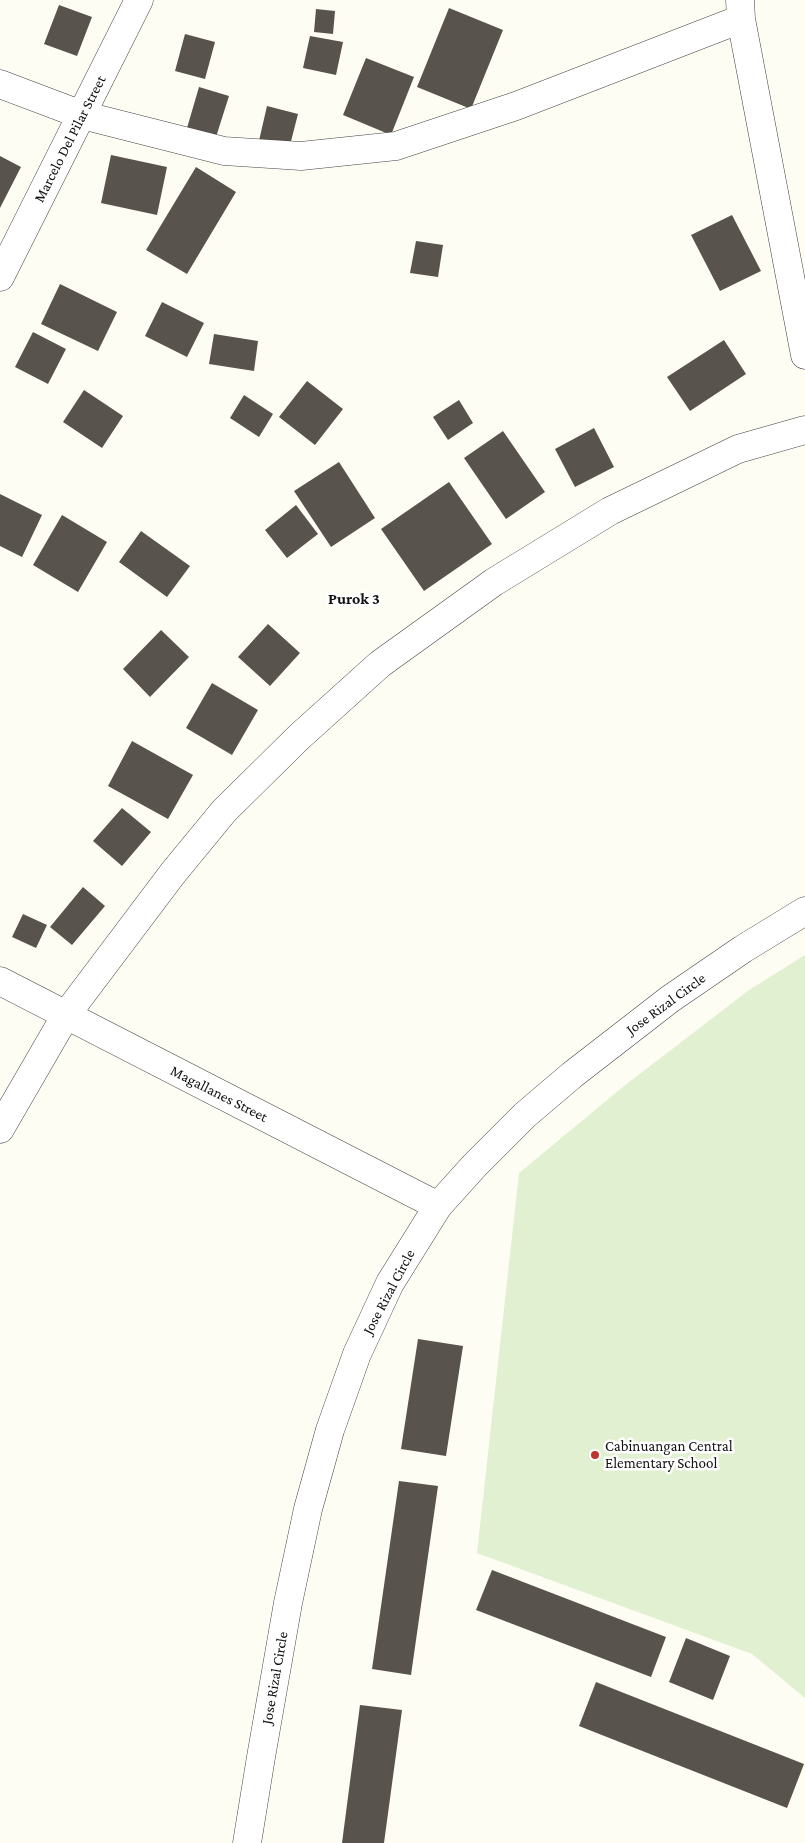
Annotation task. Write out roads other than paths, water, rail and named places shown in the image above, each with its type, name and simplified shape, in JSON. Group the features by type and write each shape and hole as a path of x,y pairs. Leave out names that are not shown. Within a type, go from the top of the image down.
{"street":[{"name":"Marcelo Del Pilar Street","path":"0,277 139,0"},
{"path":"0,84 82,115 224,151 301,156 396,146 516,106 741,10 805,355"},
{"path":"0,1129 66,1015 174,873 224,811 299,737 380,664 494,582 610,511 738,449 805,430"},
{"name":"Jose Rizal Circle","path":"247,1843 260,1757 290,1593 308,1509 330,1430 357,1354 390,1283 438,1206 475,1165 525,1115 572,1074 670,999 743,949 805,911"},
{"name":"Magallanes Street","path":"0,981 438,1206"}],"place":[{"name":"Cabinuangan Central Elementary School","path":"595,1455"}],"district":[{"name":"Purok 3","path":"354,599"}]}
